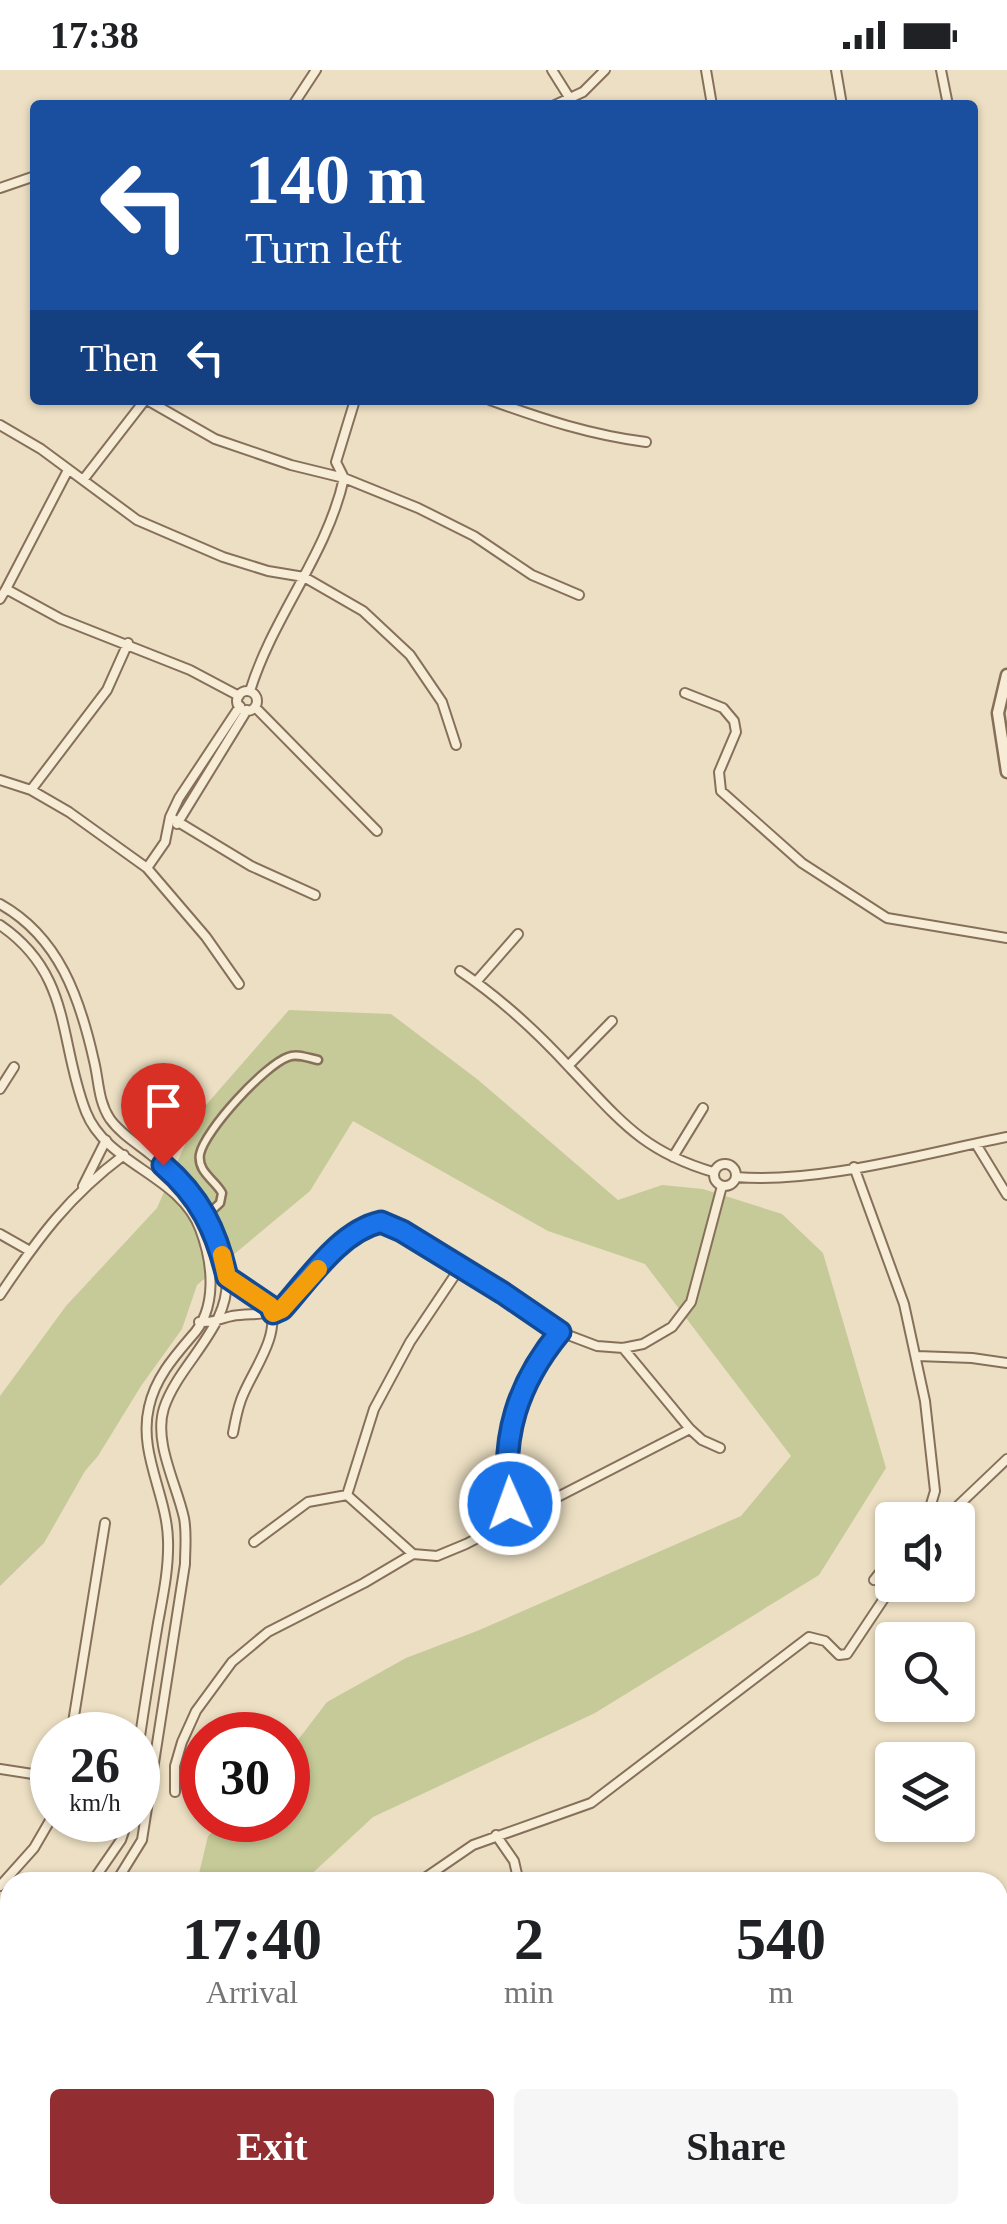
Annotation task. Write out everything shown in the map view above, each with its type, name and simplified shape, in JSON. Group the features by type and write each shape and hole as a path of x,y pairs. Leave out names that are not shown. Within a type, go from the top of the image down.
{"street":[{"path":"295,100 316,70"},
{"path":"552,70 572,100"},
{"path":"575,100 604,70"},
{"path":"706,70 711,100"},
{"path":"836,70 841,100"},
{"path":"942,70 947,100"},
{"path":"0,188 30,178"},
{"path":"83,480 142,405"},
{"path":"155,405 215,439 344,478 474,536 532,575 578,595"},
{"path":"147,868 170,830 179,798 245,705 257,668 284,611 320,548 344,478 336,462 353,405"},
{"path":"503,405 599,436 646,442"},
{"path":"0,425 40,449 137,520 238,562 304,577 363,611 410,655 442,702 456,745"},
{"path":"0,599 68,470"},
{"path":"6,589 61,619 190,670 245,705 377,830"},
{"path":"31,790 107,690 128,643"},
{"path":"1007,675 998,713 1007,772"},
{"path":"245,705 257,698 250,691"},
{"path":"685,693 723,708 734,721 736,732 719,772 721,790 802,864 887,918 1007,938"},
{"path":"0,780 31,790 69,812 147,868 239,984"},
{"path":"174,820 251,866 314,895"},
{"path":"0,904 31,926 60,962 85,1028 102,1106 115,1126 184,1184 207,1215 222,1251 227,1277 216,1323 162,1410 161,1433 186,1524 185,1564 142,1840 122,1872"},
{"path":"0,925 34,956 48,976 91,1124 186,1205 200,1228 211,1268 208,1302 200,1322 192,1337 177,1349 155,1388 146,1420 148,1450 164,1503 168,1544 144,1712"},
{"path":"476,982 518,934"},
{"path":"460,971 568,1066 631,1132 658,1151 714,1172"},
{"path":"568,1066 612,1021"},
{"path":"67,1034 85,1028"},
{"path":"72,1054 92,1052"},
{"path":"207,1215 220,1204 222,1194 202,1168 200,1155 219,1124 253,1084 280,1061 292,1054 318,1060"},
{"path":"0,1089 14,1067"},
{"path":"673,1157 703,1108"},
{"path":"736,1177 758,1179 854,1167 1007,1137"},
{"path":"0,1295 82,1186 106,1140"},
{"path":"976,1144 1007,1196"},
{"path":"82,1186 124,1155"},
{"path":"727,1164 734,1168 736,1177 731,1184 722,1186 715,1181 714,1172 718,1165 727,1164"},
{"path":"854,1167 904,1304 917,1356 935,1491 932,1502"},
{"path":"200,1322 216,1323 230,1316 282,1309 345,1242 381,1222 503,1293 560,1332 596,1346 623,1348 643,1344 672,1327 691,1302 722,1186"},
{"path":"0,1234 30,1251"},
{"path":"211,1268 270,1306 273,1313 268,1340 241,1400 233,1433"},
{"path":"347,1495 374,1409 410,1342 460,1269"},
{"path":"515,1517 506,1476 510,1423 536,1361 560,1332"},
{"path":"623,1348 690,1429 720,1448"},
{"path":"917,1356 1007,1363"},
{"path":"176,1792 175,1766 196,1711 232,1662 268,1632 412,1554 437,1556 690,1429"},
{"path":"962,1502 1007,1459"},
{"path":"254,1542 308,1502 347,1495"},
{"path":"347,1495 412,1554"},
{"path":"76,1712 105,1523"},
{"path":"433,1872 473,1844 591,1803 809,1638 826,1641 839,1655 847,1654 882,1602"},
{"path":"151,1668 168,1670"},
{"path":"0,1768 30,1773"},
{"path":"496,1835 514,1861 517,1872"},
{"path":"13,1872 38,1842"},
{"path":"99,1872 120,1842"}],"green space":[{"path":"289,1010 391,1014 477,1079 618,1200 662,1185 703,1189 782,1214 823,1253 886,1468 819,1575 595,1713 373,1817 314,1872 199,1872 207,1842 310,1842 310,1724 327,1702 406,1658 741,1516 791,1456 645,1264 548,1231 353,1121 310,1191 197,1285 182,1329 85,1471 44,1543 0,1586 0,1396 66,1306 157,1208 199,1113"}],"slow traffic":[{"path":"222,1255 227,1277 270,1306 273,1313 282,1309 318,1269"}],"route":[{"path":"163,1165 184,1184 214,1227 227,1277 270,1306 273,1313 282,1309 345,1242 362,1228 381,1222 503,1293 560,1332 536,1361 510,1423 506,1476 510,1504"}]}
